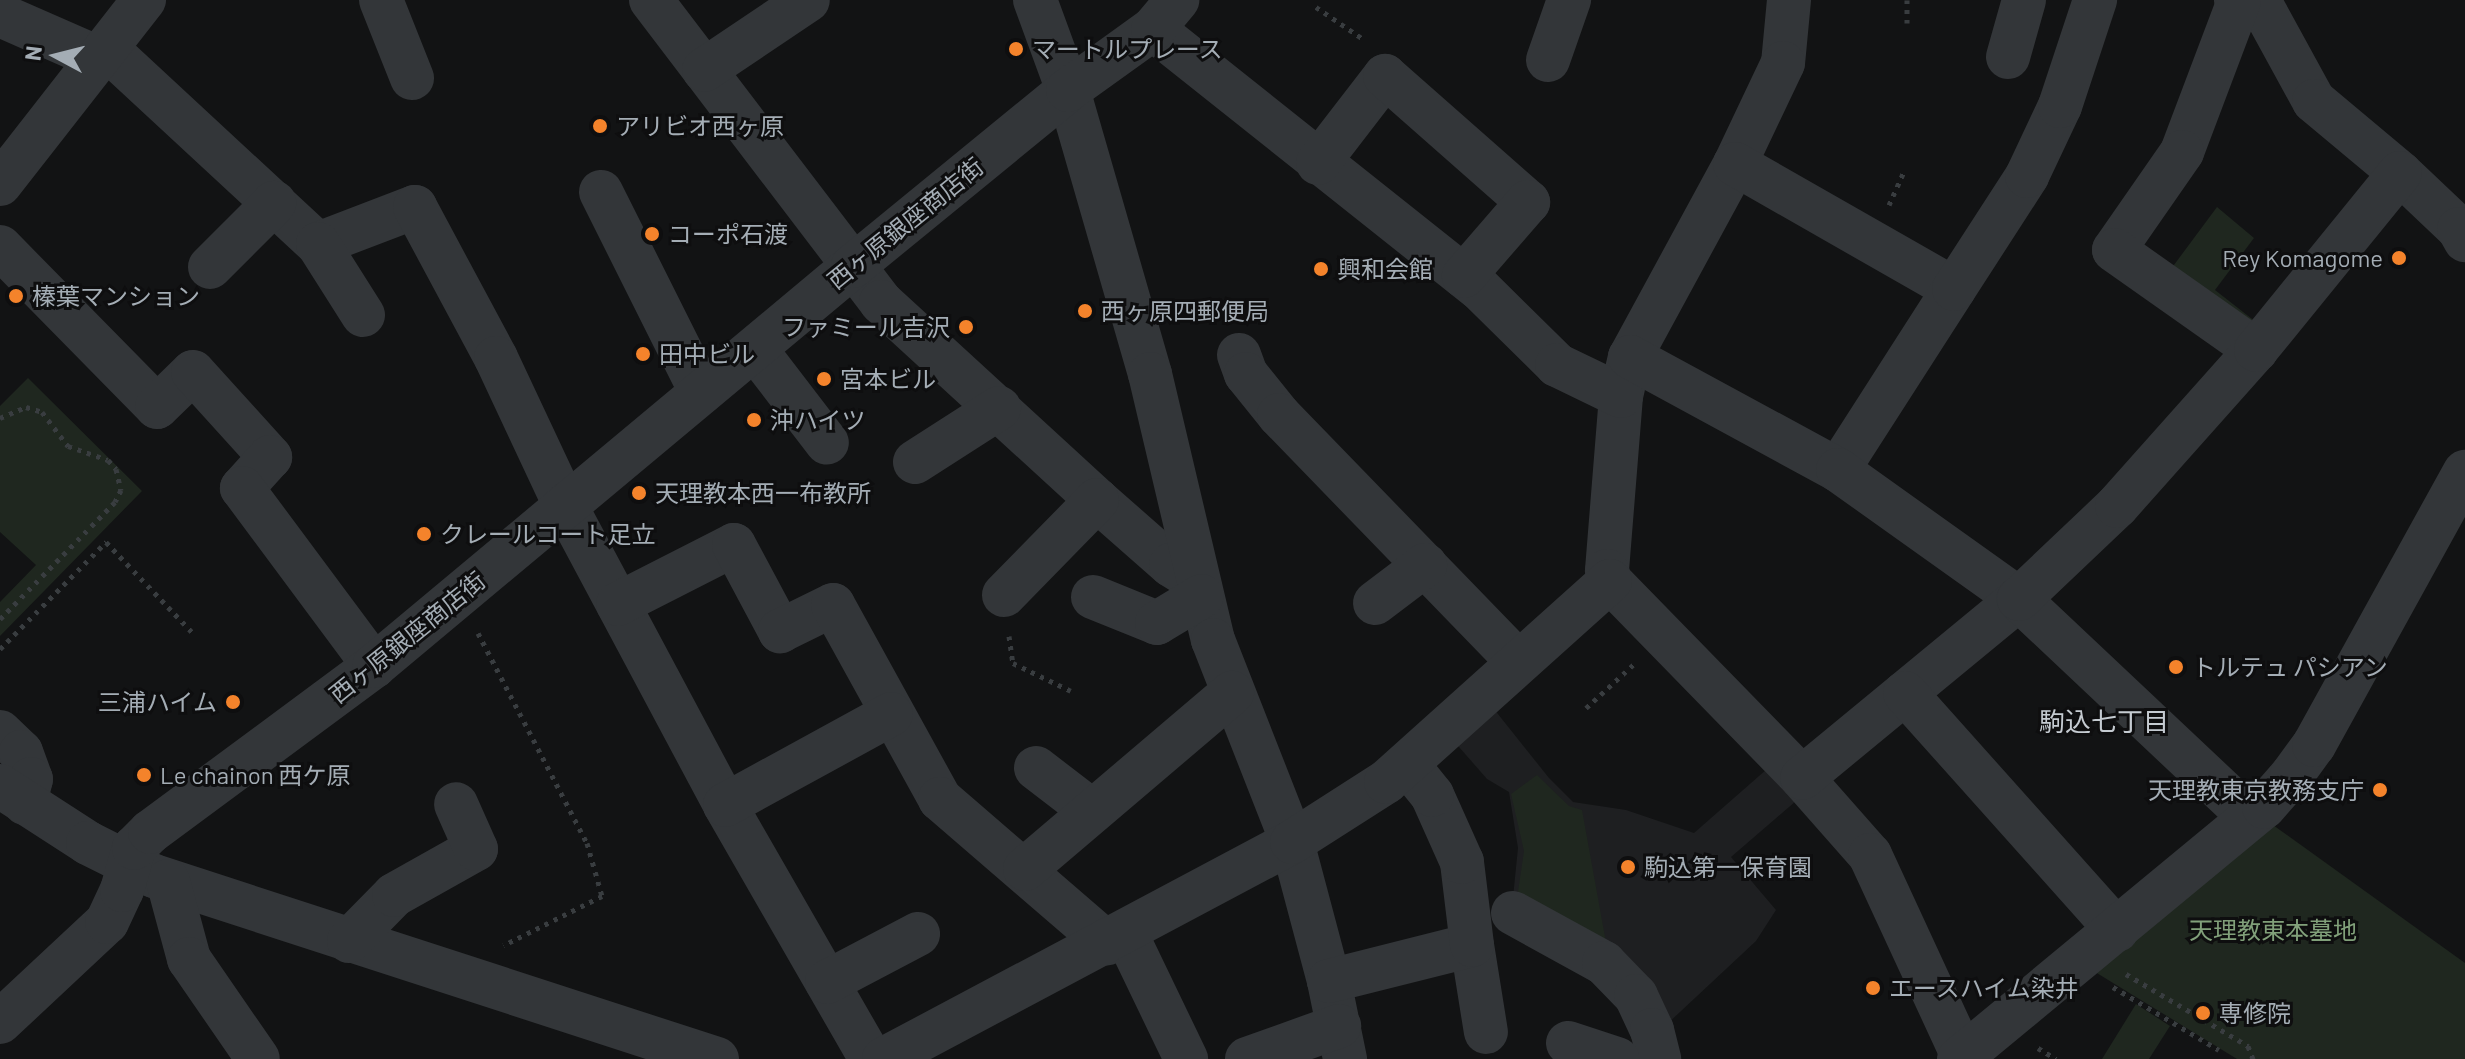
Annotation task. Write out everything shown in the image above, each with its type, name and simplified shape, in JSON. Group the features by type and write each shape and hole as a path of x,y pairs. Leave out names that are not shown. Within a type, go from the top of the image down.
{"street":[{"path":"0,184 144,0"},
{"path":"381,0 412,78"},
{"path":"651,0 881,302 1097,500 1200,589"},
{"path":"704,70 808,0"},
{"path":"1035,0 1068,90 1150,374 1200,589 1232,693 1292,842 1342,1042 1247,1059"},
{"path":"1548,60 1569,0"},
{"path":"1789,0 1783,63 1626,376 1607,571 1610,581 1802,778 1870,855 1960,1057 2103,954 2273,796 2314,745 2465,472"},
{"path":"2008,57 2024,0"},
{"path":"1838,470 2027,176 2060,106 2095,0"},
{"path":"2252,2 2314,101 2463,230"},
{"path":"2252,2 2182,152 2114,250 2256,350"},
{"path":"0,15 102,53 318,244 363,315"},
{"path":"1165,15 1318,163 1464,276 1557,365 1626,376 1838,470 2019,599 2250,817"},
{"name":"西ヶ原銀座商店街","path":"0,1022 107,922 122,890 134,848 150,832 374,666 853,266 1165,15"},
{"path":"1318,163 1385,76 1528,202 1464,276"},
{"path":"1735,164 1954,289"},
{"path":"1802,778 2019,599 2117,506 2256,350 2400,173"},
{"path":"601,192 701,392"},
{"path":"210,267 274,203"},
{"path":"318,244 415,207 496,358 565,505 725,805 871,1059"},
{"path":"0,247 157,407 193,372 270,457 242,488 374,666"},
{"path":"755,349 827,443"},
{"path":"1239,355 1246,374 1279,415 1518,662"},
{"path":"915,462 999,408"},
{"path":"1004,595 1097,500"},
{"path":"618,604 734,545 780,631 833,605 940,799 1116,938 1186,1059"},
{"path":"1375,603 1425,565"},
{"path":"884,1059 1292,842 1386,782 1610,581"},
{"path":"1093,597 1157,623 1200,589"},
{"path":"1025,869 1232,693"},
{"path":"1905,693 2103,954"},
{"path":"725,805 891,714"},
{"path":"0,732 21,752 31,779 13,794 127,866 462,979 717,1059"},
{"path":"1407,764 1432,795 1462,862 1486,1032"},
{"path":"1036,768 1092,811"},
{"path":"349,941 394,895 476,849 456,804"},
{"path":"168,881 189,959 258,1059"},
{"path":"1513,913 1604,963 1636,996 1652,1030 1659,1059"},
{"path":"827,982 918,934"},
{"path":"1329,981 1472,945"},
{"path":"1568,1043 1617,1059"}],"path":[{"path":"1907,0 1907,23"},
{"path":"1316,7 1386,55 1385,76"},
{"path":"0,418 26,407 42,412 68,446 108,460 116,469 121,490 115,502 0,619"},
{"path":"0,649 106,542 192,632"},
{"path":"1004,595 1013,663 1071,691"},
{"path":"459,597 587,843 602,896 481,956 462,979"},
{"path":"1586,708 1664,637"},
{"path":"2103,954 2219,1050"},
{"path":"2103,954 2248,1046 2253,1059"}],"shaded area":[{"name":"駒込第一保育園","path":"1490,704 1549,778 1573,802 1626,810 1694,833 1767,769 1796,801 1731,857 1776,910 1756,941 1665,1026 1512,907 1518,848 1509,792 1487,779 1452,739"}],"green space":[{"path":"2217,207 2254,238 2215,290 2261,326 2168,273"},
{"path":"28,378 142,491 0,636 0,602 36,565 0,532 0,406"},
{"path":"1537,775 1569,806 1582,810 1607,948 1516,905 1524,851 1511,794"},
{"name":"天理教東本墓地","path":"2266,820 2465,963 2465,1059 2237,1059 2087,967"},
{"path":"2136,1004 2170,1026 2149,1059 2102,1059"}],"place":[{"name":"マートルプレース","path":"1016,49"},
{"name":"アリビオ西ヶ原","path":"600,126"},
{"name":"コーポ石渡","path":"652,234"},
{"name":"Rey Komagome","path":"2399,258"},
{"name":"興和会館","path":"1321,269"},
{"name":"榛葉マンション","path":"16,296"},
{"name":"西ヶ原四郵便局","path":"1085,311"},
{"name":"ファミール吉沢","path":"966,327"},
{"name":"田中ビル","path":"643,354"},
{"name":"宮本ビル","path":"824,379"},
{"name":"沖ハイツ","path":"754,420"},
{"name":"天理教本西一布教所","path":"639,493"},
{"name":"クレールコート足立","path":"424,534"},
{"name":"トルテュ パシアン","path":"2176,667"},
{"name":"三浦ハイム","path":"233,702"},
{"name":"Le chainon 西ケ原","path":"144,775"},
{"name":"天理教東京教務支庁","path":"2380,790"},
{"name":"駒込第一保育園","path":"1628,867"},
{"name":"エースハイム染井","path":"1873,988"},
{"name":"専修院","path":"2203,1013"}],"district":[{"name":"駒込七丁目","path":"2104,721"}]}
